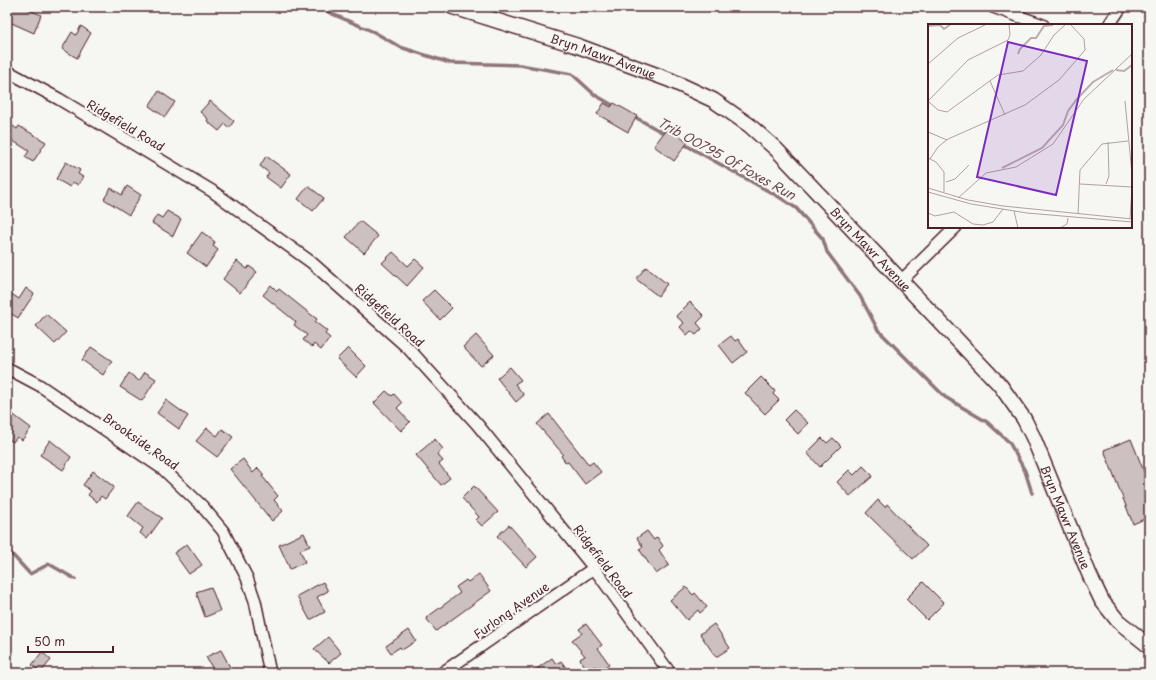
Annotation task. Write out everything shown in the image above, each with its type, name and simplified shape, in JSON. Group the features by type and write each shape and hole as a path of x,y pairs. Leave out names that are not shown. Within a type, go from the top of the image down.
{"main road":[{"name":"Bryn Mawr Avenue","path":"454,7 606,56 670,80 712,100 748,125 776,149 986,369 1013,402 1033,437 1090,576 1102,601 1118,621 1149,646"}],"street":[{"path":"993,7 1040,24"},
{"path":"1110,24 1121,7"},
{"name":"Ridgefield Road","path":"7,71 59,99 212,191 311,262 408,348 477,424 594,568 670,673"},
{"path":"902,280 955,228"},
{"name":"Brookside Road","path":"7,368 39,385 163,469 202,506 223,531 247,578 255,601 270,673"},
{"name":"Furlong Avenue","path":"442,673 594,568"}],"building":[{"path":"7,7 23,7 41,15 34,33 7,21"},
{"path":"81,26 91,33 77,58 62,49 72,32 76,35"},
{"path":"159,91 175,102 165,117 149,106"},
{"path":"210,101 234,121 229,128 225,124 219,131 207,121 208,119 200,112"},
{"path":"604,103 611,107 614,103 637,116 628,132 597,114"},
{"path":"7,122 17,129 19,126 46,142 33,162 25,157 29,151 7,137"},
{"path":"668,127 688,142 674,161 654,146"},
{"path":"266,156 291,174 281,188 266,177 269,173 260,166"},
{"path":"66,162 80,170 78,174 83,177 78,185 73,182 70,187 56,179"},
{"path":"127,186 141,195 129,215 104,199 111,188 122,195"},
{"path":"308,186 324,198 313,211 298,199"},
{"path":"167,211 181,219 173,236 152,223 157,215 162,218"},
{"path":"360,221 378,236 364,253 346,237"},
{"path":"202,232 215,242 213,246 218,250 206,267 187,253"},
{"path":"393,252 408,266 415,259 424,267 407,286 382,263"},
{"path":"237,261 247,269 249,266 257,272 240,293 223,279"},
{"path":"646,267 667,284 658,296 636,279"},
{"path":"271,285 277,291 279,289 317,319 315,322 327,331 325,334 330,338 321,350 314,344 312,347 303,340 307,335 294,325 296,322 263,295"},
{"path":"26,288 34,294 18,318 7,311 7,291 19,299"},
{"path":"434,290 452,308 440,320 422,301"},
{"path":"690,302 704,316 697,323 702,329 696,335 691,331 687,335 680,327 684,323 676,316"},
{"path":"46,314 66,332 55,344 36,326"},
{"path":"476,335 494,355 481,366 463,347"},
{"path":"731,336 735,341 738,339 747,352 733,363 719,345"},
{"path":"91,347 112,361 103,375 82,360"},
{"path":"348,348 366,366 356,377 337,359"},
{"path":"510,367 521,380 515,384 524,395 516,402 497,378"},
{"path":"145,372 156,379 142,401 120,387 129,373 139,381"},
{"path":"761,377 775,391 773,394 779,400 765,414 745,393"},
{"path":"386,391 392,396 394,394 402,403 397,408 410,422 401,431 374,403"},
{"path":"166,400 188,416 179,429 157,413"},
{"path":"7,410 31,428 22,440 17,437 13,442 7,438"},
{"path":"794,410 808,423 798,434 784,420"},
{"path":"549,414 589,465 593,462 601,472 585,484 568,462 566,463 561,456 563,454 537,424"},
{"path":"207,428 217,436 222,429 233,437 217,457 196,441"},
{"path":"822,438 827,443 833,438 841,446 820,467 807,453"},
{"path":"435,439 443,449 437,454 443,461 439,464 450,478 441,485 416,455"},
{"path":"1131,439 1149,484 1149,517 1133,524 1104,450"},
{"path":"50,440 71,457 63,470 40,455"},
{"path":"243,459 253,473 258,468 264,475 262,476 278,496 274,500 283,511 272,521 230,469"},
{"path":"863,466 873,476 850,496 837,482 849,470 854,475"},
{"path":"93,471 114,487 105,499 101,496 97,502 88,495 91,491 83,485"},
{"path":"474,486 498,512 482,526 476,520 479,517 462,498"},
{"path":"878,500 885,507 887,504 927,546 913,559 866,513"},
{"path":"138,502 162,518 147,539 140,533 143,528 128,516"},
{"path":"509,525 537,557 526,567 497,536"},
{"path":"647,531 654,540 657,537 663,546 659,550 669,565 656,574 639,549 643,547 637,538"},
{"path":"304,533 310,546 300,550 305,562 290,569 279,545"},
{"path":"187,544 202,565 189,574 174,553"},
{"path":"479,574 491,591 436,631 426,618 460,593 456,587 466,580 468,582"},
{"path":"323,582 328,591 317,597 325,612 310,620 297,596"},
{"path":"923,582 944,603 927,620 906,599"},
{"path":"211,587 220,611 205,617 196,592"},
{"path":"686,587 693,595 695,593 707,607 700,613 698,610 687,620 670,600"},
{"path":"586,624 602,645 598,648 609,664 599,671 595,666 588,671 580,659 585,656 572,640 582,633 579,629"},
{"path":"714,624 730,648 716,657 700,634"},
{"path":"409,630 416,641 402,650 400,647 391,653 386,646"},
{"path":"328,637 341,653 329,663 314,649"},
{"path":"221,650 233,673 215,673 206,657"},
{"path":"42,652 51,660 41,672 32,665"},
{"path":"552,658 556,664 561,661 570,673 531,673"}],"waterway":[{"name":"Trib 00795 Of Foxes Run","path":"322,7 330,13 374,32 400,47 450,63 520,65 572,74 595,95 616,107"},
{"name":"Trib 00795 Of Foxes Run","path":"633,116 667,135"},
{"name":"Trib 00795 Of Foxes Run","path":"682,143 796,208 823,239 827,252 860,296 878,330 945,397 987,422 1009,442 1025,471 1032,493"},
{"path":"7,549 30,574 49,564 75,579"}]}
